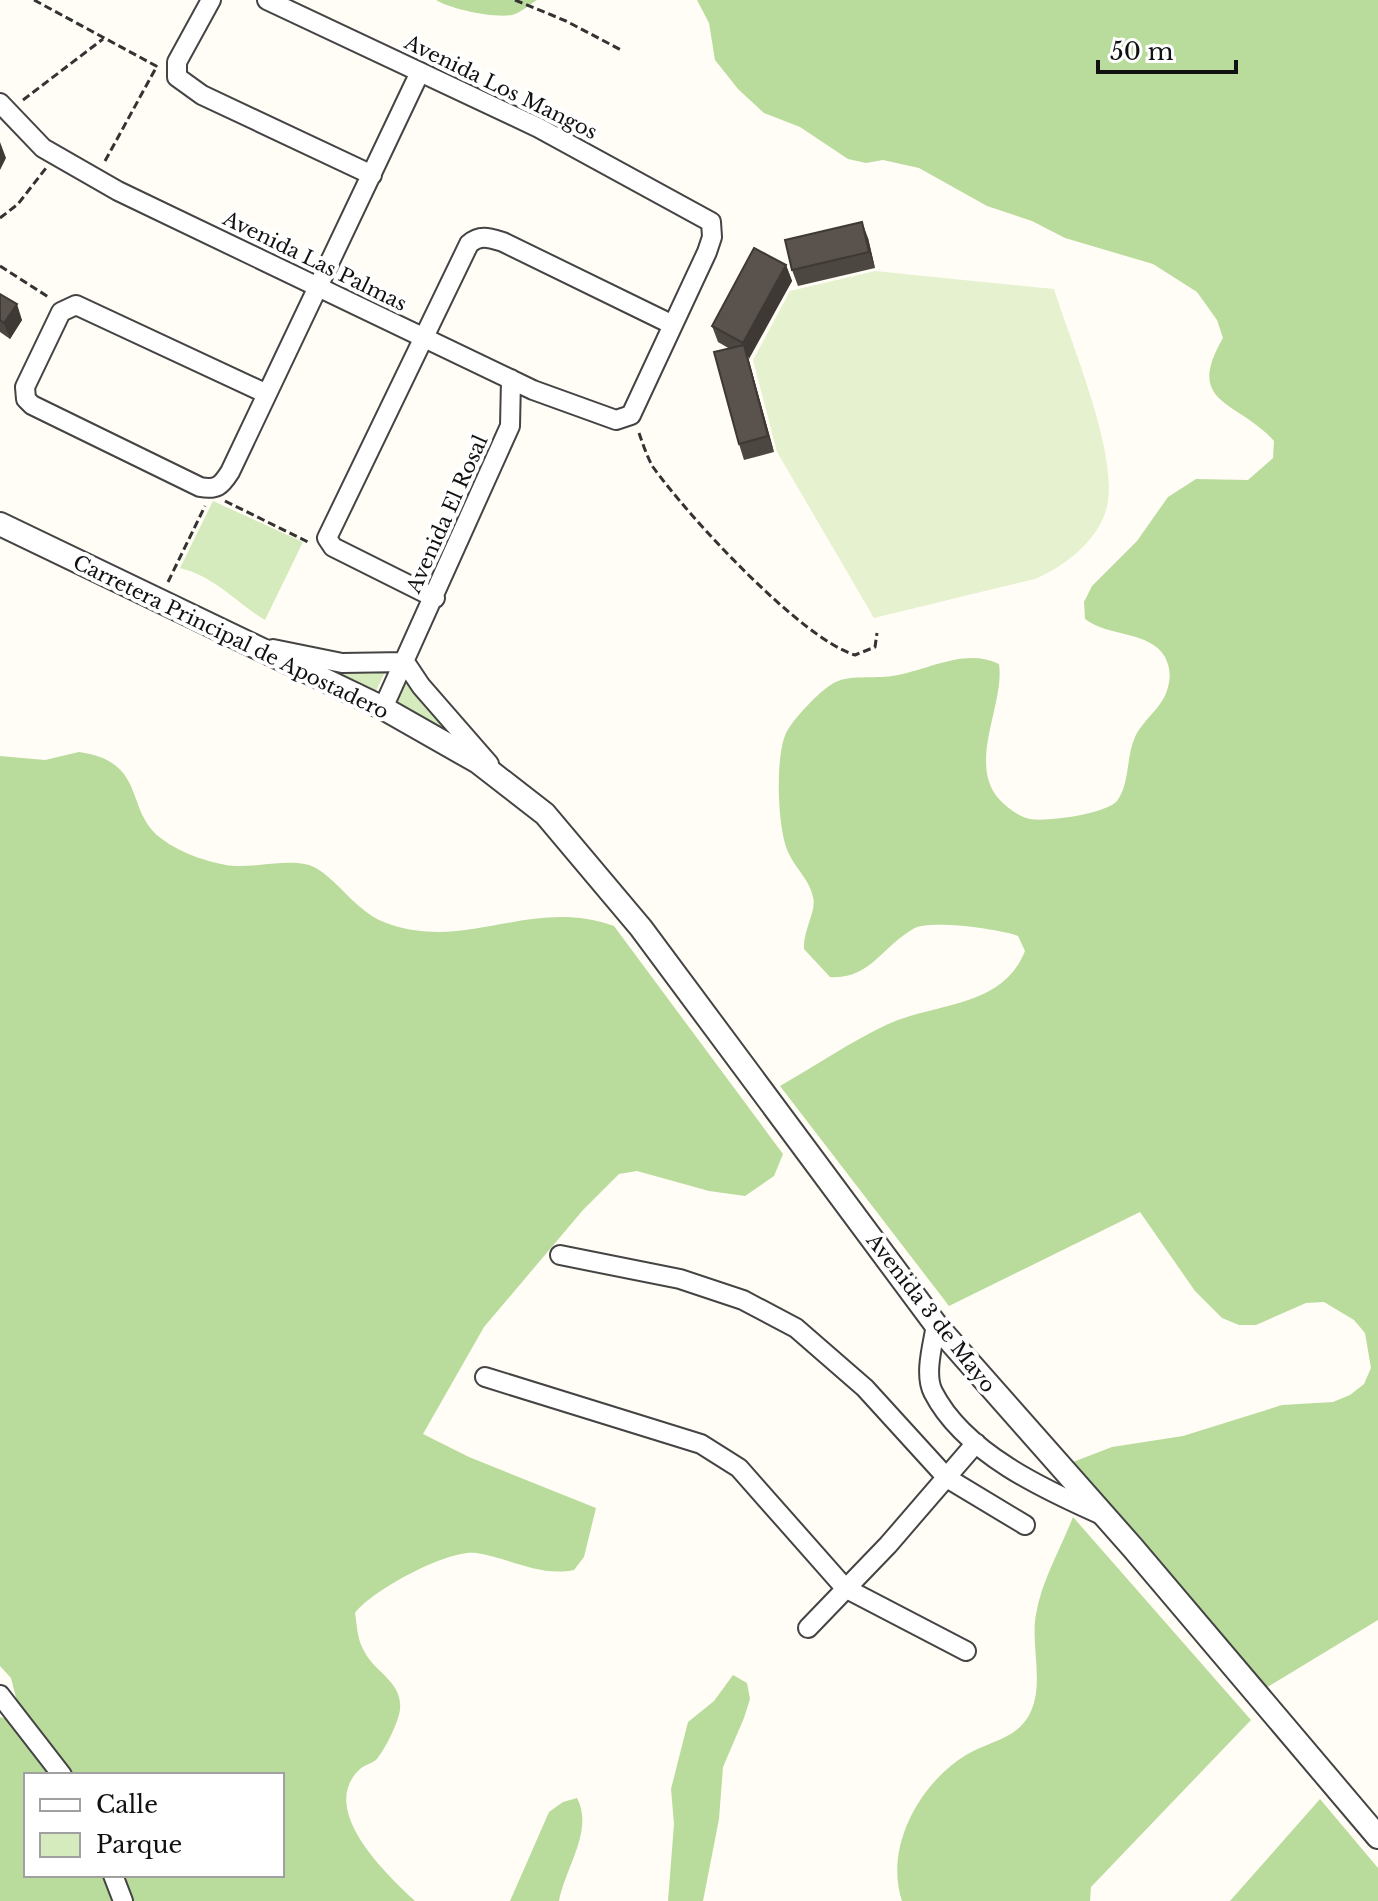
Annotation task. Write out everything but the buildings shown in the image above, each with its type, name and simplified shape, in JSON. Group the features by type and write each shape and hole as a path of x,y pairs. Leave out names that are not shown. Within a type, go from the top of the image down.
{"street":[{"path":"211,0 177,62 177,77 202,95 372,175"},
{"name":"Avenida Los Mangos","path":"267,0 539,128 711,222 712,237 707,252 673,325"},
{"path":"267,394 76,305 61,312 25,387 26,399 200,487 213,489 222,485 230,472 420,72"},
{"name":"Avenida Las Palmas","path":"4,108 43,148 96,178 511,379 616,420 631,415"},
{"path":"435,598 333,547 327,538 469,244 476,238 488,237 673,325 631,415"},
{"name":"Avenida El Rosal","path":"383,708 510,426 511,379"},
{"name":"Carretera Principal de Apostadero","path":"0,524 383,708 501,778"},
{"path":"257,646 342,663 405,662 421,686 501,778"},
{"name":"Avenida 3 de Mayo","path":"501,778 571,841 641,928 936,1325 1106,1517 1378,1837"},
{"path":"560,1255 680,1279 743,1300 796,1328 865,1388 947,1478 1025,1525"},
{"path":"936,1325 930,1372 932,1390 976,1443 1053,1493 1106,1517"},
{"path":"485,1377 701,1444 739,1468 845,1588 966,1651"},
{"path":"808,1628 976,1443"},
{"path":"0,1695 60,1773"},
{"path":"114,1877 123,1901"}],"path":[{"path":"34,0 177,77"},
{"path":"515,0 623,51"},
{"path":"4,108 104,38"},
{"path":"96,178 157,66"},
{"path":"0,218 18,204 56,156"},
{"path":"0,266 35,290 68,307"},
{"path":"631,415 652,465 753,579 824,642 842,651 866,653 875,647 877,633"},
{"path":"159,601 213,489 222,499 312,543 327,538"}],"green space":[{"path":"436,0 537,0 515,14 498,16 463,10"},
{"path":"697,0 1378,0 1378,1620 1266,1688 1073,1462 1112,1447 1183,1436 1282,1405 1333,1402 1350,1395 1364,1384 1371,1368 1365,1333 1354,1320 1324,1302 1306,1303 1256,1325 1239,1325 1222,1318 1195,1291 1140,1212 949,1306 780,1086 886,1025 984,994 1014,970 1025,951 1018,936 1009,933 964,926 921,926 902,936 865,968 843,977 830,977 804,949 814,902 809,885 785,843 779,776 786,733 807,706 832,684 853,678 892,676 959,659 986,659 999,664 986,768 990,785 999,799 1017,814 1038,820 1075,816 1111,806 1124,786 1135,737 1166,694 1170,672 1165,657 1150,643 1094,625 1085,619 1084,602 1092,586 1137,541 1168,497 1196,479 1248,480 1273,458 1274,441 1220,399 1212,389 1209,377 1212,360 1223,338 1217,320 1197,292 1153,264 1065,238 1032,221 987,206 919,168 883,160 866,163 848,159 800,127 764,113 738,89 715,60 709,23"},
{"path":"875,271 1054,289 1099,425 1109,479 1108,501 1099,527 1081,549 1059,566 1035,579 874,618 777,452 753,360 790,291"},
{"path":"213,501 303,542 265,620 204,577 180,568"},
{"path":"386,670 375,693 331,671"},
{"path":"406,681 453,734 396,702"},
{"path":"79,752 101,757 126,777 150,828 169,844 227,865 309,865 328,877 367,912 392,925 448,932 556,917 614,926 783,1154 774,1176 745,1196 709,1191 637,1171 619,1174 583,1210 484,1327 423,1434 469,1457 596,1508 584,1557 574,1570 549,1571 489,1555 463,1554 411,1573 377,1594 355,1613 361,1645 393,1684 400,1700 400,1710 380,1756 360,1769 349,1785 346,1803 360,1840 388,1875 415,1901 0,1901 0,1717 7,1719 19,1709 11,1678 0,1666 0,756 45,760"},
{"path":"1073,1517 1251,1720 1091,1887 1090,1901 902,1901 898,1859 902,1838 921,1799 949,1767 1016,1730 1028,1717 1036,1693 1036,1614 1047,1577"},
{"path":"733,1675 747,1683 750,1699 723,1767 719,1819 703,1901 668,1901 674,1824 671,1789 688,1722 714,1701"},
{"path":"577,1798 581,1810 581,1835 559,1901 510,1901 549,1812 563,1802"},
{"path":"1320,1799 1378,1868 1378,1901 1230,1901"}]}
